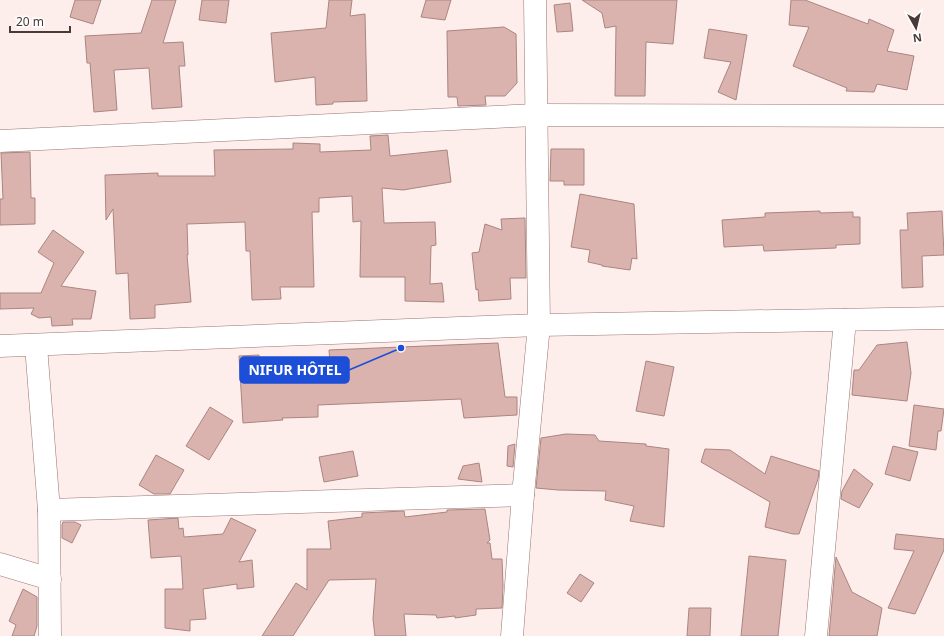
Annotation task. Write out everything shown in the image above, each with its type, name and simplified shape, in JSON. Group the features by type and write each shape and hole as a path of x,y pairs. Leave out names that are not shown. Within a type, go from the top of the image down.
{"street":[{"path":"512,636 523,495 539,326 535,0"},
{"path":"0,141 536,115 944,116"},
{"path":"0,346 36,346 539,326 944,318"},
{"path":"816,636 845,320"},
{"path":"36,346 49,510 50,636"},
{"path":"49,510 523,495"},
{"path":"0,564 50,579"}],"building":[{"path":"75,0 101,0 93,24 70,17"},
{"path":"152,0 176,0 163,43 183,42 185,66 179,66 182,107 152,109 149,68 114,70 117,110 94,112 90,63 87,63 85,36 141,33"},
{"path":"202,0 229,0 226,23 199,20"},
{"path":"329,0 352,0 350,16 365,14 367,101 333,102 333,104 316,105 315,77 275,82 271,33 326,28"},
{"path":"426,0 451,0 445,20 421,17"},
{"path":"582,0 677,0 673,44 646,42 645,96 615,96 616,26 605,28 602,13"},
{"path":"791,0 805,0 868,24 869,19 894,30 887,51 914,56 907,90 877,84 874,92 846,91 847,88 793,66 809,27 789,25"},
{"path":"570,3 573,31 557,32 554,5"},
{"path":"504,27 516,34 517,83 505,96 485,96 486,105 458,106 457,97 448,97 447,31"},
{"path":"709,29 747,35 736,100 718,92 731,62 704,58"},
{"path":"388,135 390,156 447,150 451,182 403,190 382,188 384,223 435,222 436,245 431,246 430,284 442,283 444,302 405,301 405,277 360,277 361,221 353,222 352,196 319,198 319,212 312,212 314,287 280,287 281,299 252,300 250,251 246,251 245,222 187,224 187,255 191,302 155,305 155,318 130,319 128,273 116,274 113,209 106,220 105,175 158,173 158,176 215,176 214,150 293,149 293,143 320,144 320,152 371,150 370,136"},
{"path":"551,149 584,149 584,185 564,185 564,181 550,181"},
{"path":"30,152 31,198 35,198 35,224 0,225 0,199 3,199 1,153"},
{"path":"580,194 634,204 637,259 632,258 630,270 602,266 588,262 590,250 571,247"},
{"path":"820,211 820,213 853,212 853,217 860,217 860,244 836,245 836,248 764,251 763,245 724,247 722,220 765,217 765,213"},
{"path":"942,211 944,255 922,256 923,287 902,288 900,230 908,230 907,213"},
{"path":"525,218 526,278 510,278 511,299 479,301 478,289 476,290 472,253 479,252 485,224 502,230 501,219"},
{"path":"53,230 84,252 61,286 96,291 91,319 72,319 73,325 52,326 51,317 39,318 31,314 34,308 0,309 0,293 41,293 54,263 38,252"},
{"path":"907,342 911,373 907,401 852,395 854,370 859,370 877,345"},
{"path":"498,343 505,397 517,397 517,415 464,418 461,399 318,405 318,417 282,418 283,420 243,423 239,356 259,355 260,360 279,358 279,365 330,363 329,350"},
{"path":"646,361 674,367 664,416 636,411"},
{"path":"914,405 944,409 941,431 938,431 936,450 909,446"},
{"path":"210,407 233,421 209,460 186,446"},
{"path":"566,434 595,435 599,441 646,444 646,446 669,449 664,527 630,521 634,506 605,500 606,491 536,488 541,438"},
{"path":"515,444 513,467 507,466 508,446"},
{"path":"893,446 918,452 910,481 885,474"},
{"path":"705,449 730,450 765,474 771,456 819,471 818,479 799,534 793,534 765,527 770,502 701,462"},
{"path":"353,451 358,476 324,482 319,457"},
{"path":"156,455 184,470 170,494 154,494 139,485"},
{"path":"479,463 482,482 458,479 463,466"},
{"path":"854,469 873,484 859,508 841,499 842,491"},
{"path":"485,509 490,540 487,543 490,543 492,559 502,559 502,608 476,609 476,615 455,618 455,616 437,618 436,615 404,614 406,636 375,636 373,619 376,579 329,580 293,636 262,636 296,583 307,590 307,549 331,549 328,521 362,517 362,513 404,511 405,517 447,512 447,510"},
{"path":"178,518 179,529 183,528 184,537 223,534 231,518 256,530 239,562 252,560 254,587 237,589 237,584 203,589 206,619 190,620 190,631 165,628 165,589 183,589 181,556 151,558 148,520"},
{"path":"63,522 75,522 81,525 72,543 62,538"},
{"path":"896,534 944,539 944,550 915,614 888,608 914,551 894,549"},
{"path":"749,556 786,560 778,636 741,636"},
{"path":"836,557 852,592 882,608 877,636 829,636"},
{"path":"580,574 594,583 581,602 567,593"},
{"path":"23,589 37,597 37,626 34,636 12,636 16,625 9,621"},
{"path":"689,608 711,608 710,636 687,636"}],"place":[{"name":"NIFUR HÔTEL","path":"401,348"}]}
